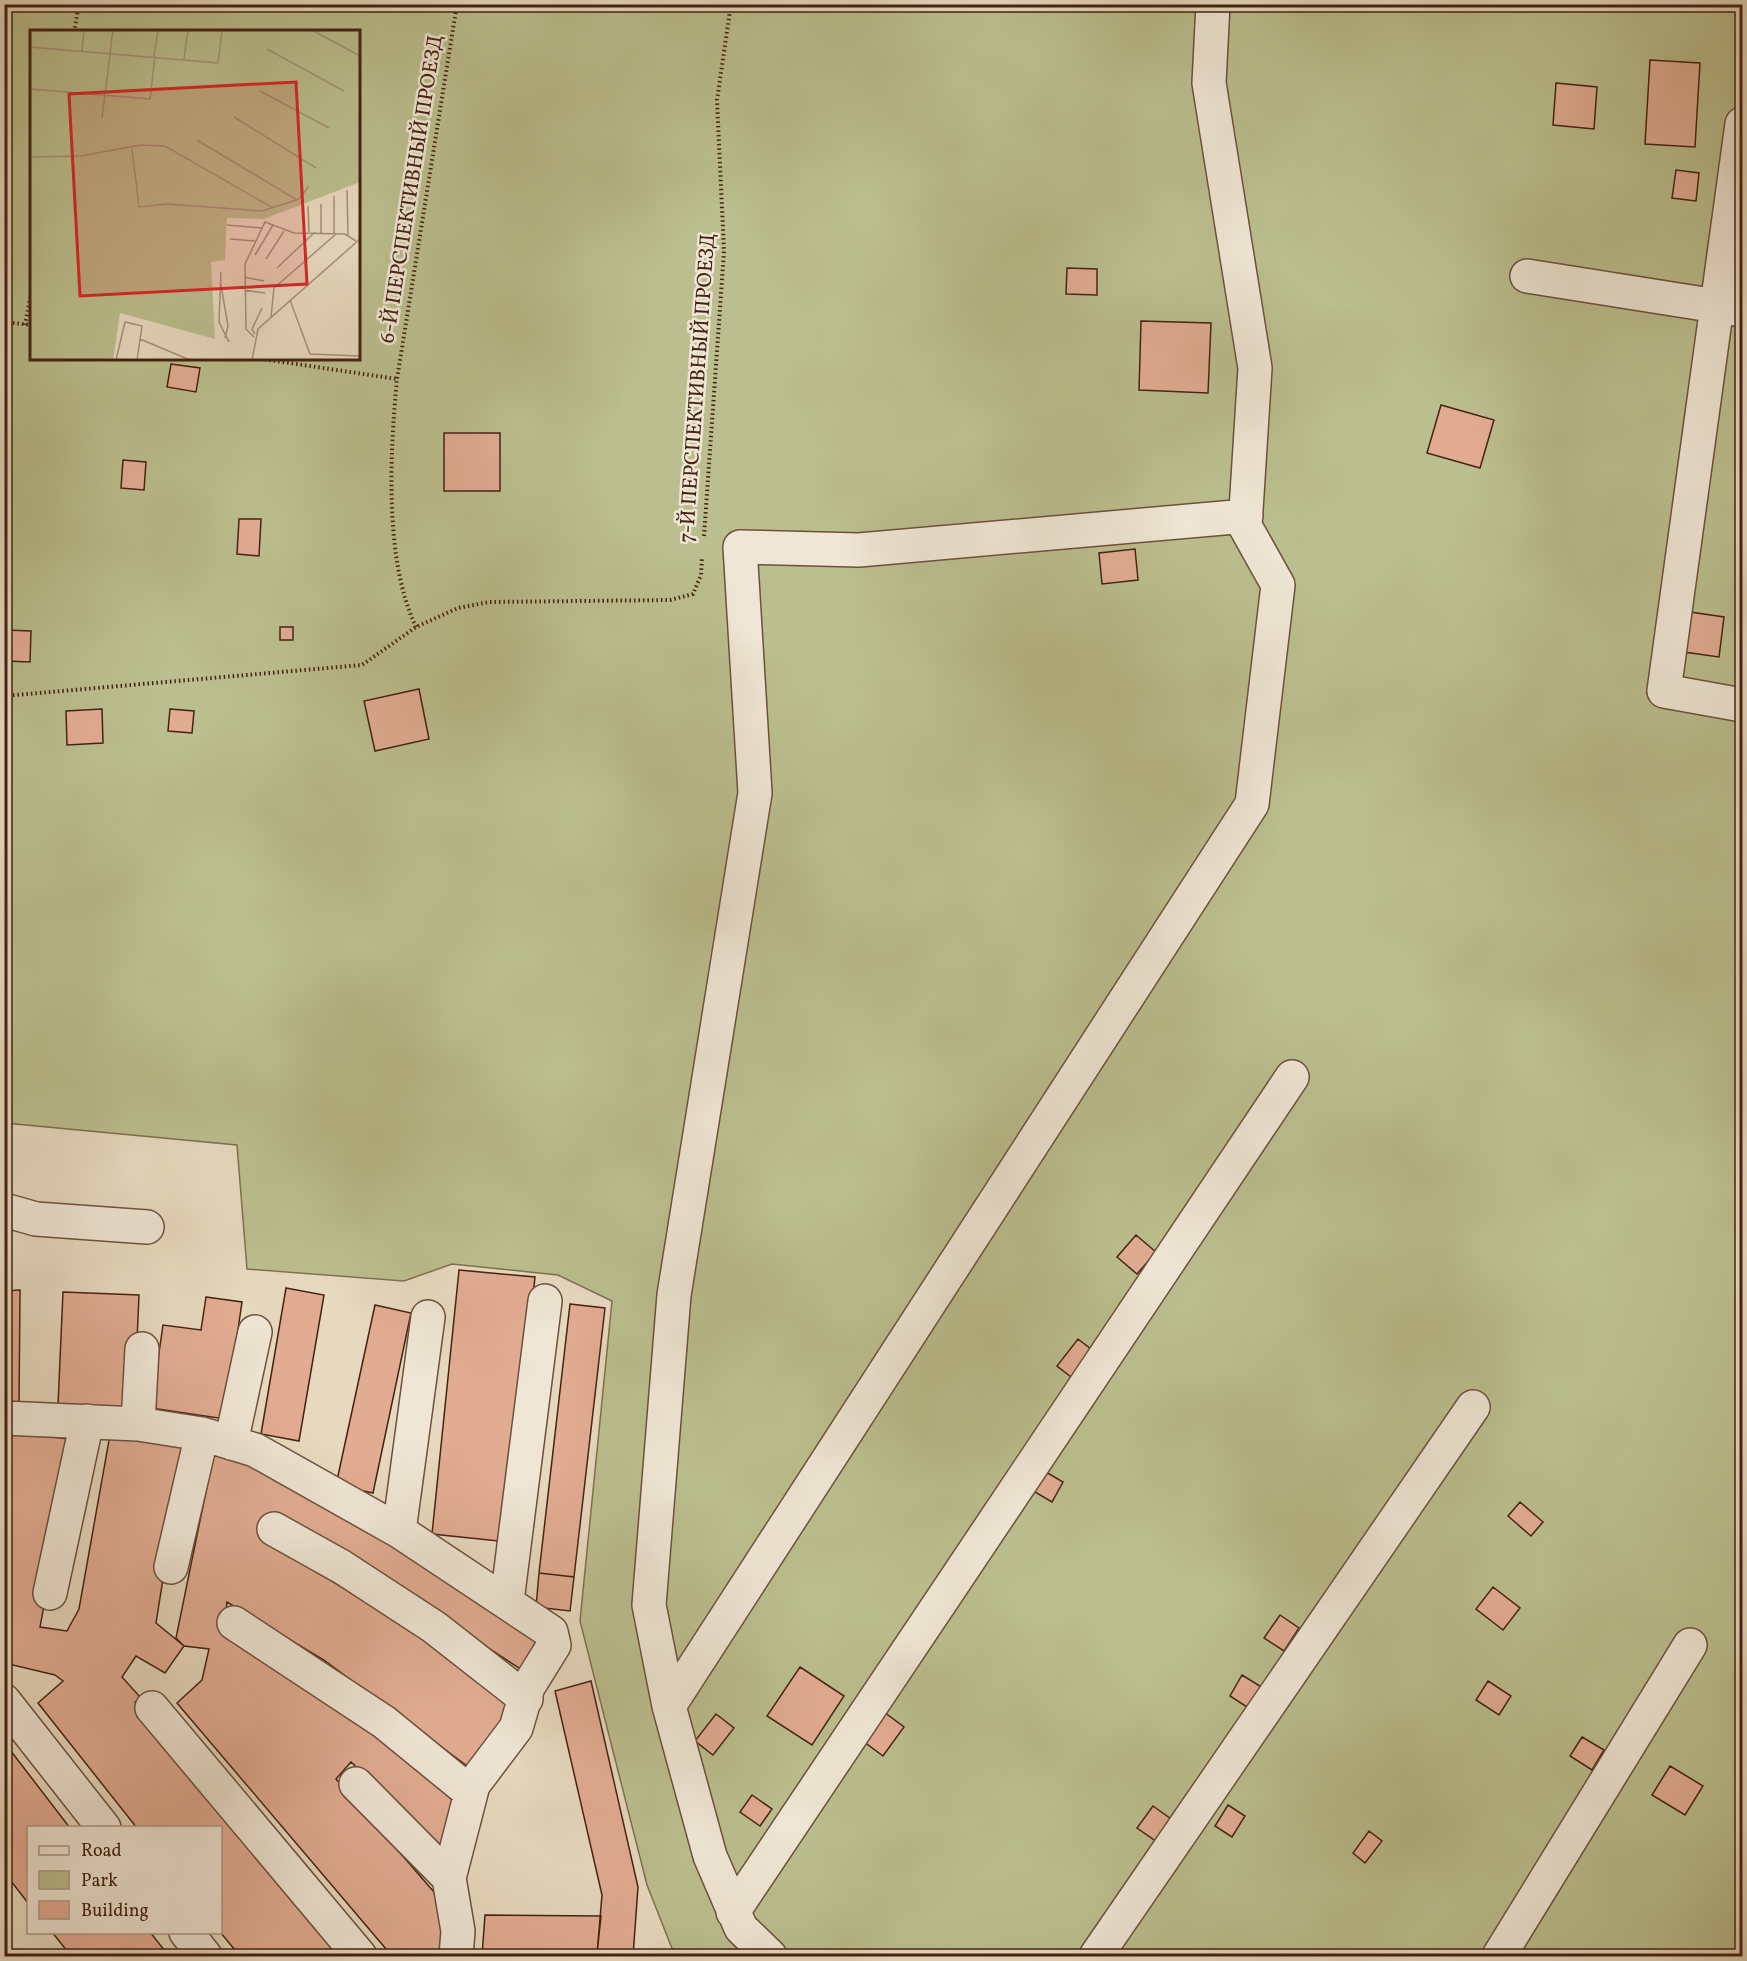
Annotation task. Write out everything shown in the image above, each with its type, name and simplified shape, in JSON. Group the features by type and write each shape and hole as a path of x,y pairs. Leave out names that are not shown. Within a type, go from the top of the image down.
{"street":[{"path":"669,1706 1252,804 1278,585 1245,526 1255,368 1209,83 1214,4"},
{"path":"1743,124 1730,307 1664,691 1743,705"},
{"path":"1527,276 1730,307"},
{"path":"770,1956 741,1928 710,1856 669,1706 649,1605 674,1295 755,793 740,547 859,550 1246,516"},
{"path":"734,1912 1292,1077"},
{"path":"4,1210 36,1219 147,1227"},
{"path":"4,1234 36,1219"},
{"path":"507,1601 545,1301"},
{"path":"399,1531 428,1317"},
{"path":"171,1567 255,1332"},
{"path":"138,1424 142,1349"},
{"path":"1096,1956 1473,1407"},
{"path":"4,1418 138,1424 216,1438 255,1450 399,1531 551,1632 554,1645 528,1687 516,1728 473,1785 449,1878 458,1931 456,1956"},
{"path":"50,1593 87,1421"},
{"path":"274,1529 342,1567 434,1627 526,1699"},
{"path":"234,1623 384,1722 471,1793"},
{"path":"1499,1956 1690,1645"},
{"path":"4,1701 103,1826"},
{"path":"152,1708 360,1956"},
{"path":"356,1784 449,1878"},
{"path":"188,1934 205,1956"}],"path":[{"path":"74,30 79,4"},
{"name":"6-Й ПЕРСПЕКТИВНЫЙ ПРОЕЗД","path":"416,627 407,608 395,549 392,430 397,379 457,4"},
{"name":"7-Й ПЕРСПЕКТИВНЫЙ ПРОЕЗД","path":"703,540 724,250 717,100 731,4"},
{"path":"25,325 30,299"},
{"path":"4,322 30,326"},
{"path":"269,360 397,379"},
{"name":"7-Й ПЕРСПЕКТИВНЫЙ ПРОЕЗД","path":"416,627 458,608 489,602 670,600 693,594 701,575 702,552"},
{"path":"4,696 362,665 416,627"}],"green space":[{"path":"4,5 1742,5 1742,1956 675,1956 647,1885 580,1621 612,1301 558,1275 452,1264 404,1281 247,1269 237,1145 5,1123"}],"building":[{"path":"1650,60 1700,63 1695,147 1645,144"},
{"path":"1556,83 1597,87 1594,129 1553,125"},
{"path":"1676,170 1699,173 1696,201 1672,198"},
{"path":"1067,268 1097,269 1097,295 1066,294"},
{"path":"1141,321 1211,323 1208,393 1139,390"},
{"path":"171,364 200,368 196,392 167,387"},
{"path":"1441,405 1494,420 1480,468 1427,453"},
{"path":"444,433 500,433 500,491 444,491"},
{"path":"123,460 146,462 144,490 121,488"},
{"path":"239,519 261,519 259,556 237,554"},
{"path":"1135,549 1138,580 1102,584 1099,553"},
{"path":"1690,612 1724,617 1719,657 1684,652"},
{"path":"280,627 293,627 293,640 280,640"},
{"path":"6,630 31,631 30,662 5,661"},
{"path":"419,689 429,739 375,751 364,701"},
{"path":"102,709 103,743 67,745 66,711"},
{"path":"170,709 194,711 192,733 168,731"},
{"path":"1136,1235 1156,1252 1137,1274 1117,1257"},
{"path":"459,1270 535,1277 508,1542 432,1534"},
{"path":"286,1288 324,1295 299,1441 261,1434"},
{"path":"20,1290 19,1408 4,1408 4,1291"},
{"path":"63,1292 139,1295 134,1409 58,1405"},
{"path":"206,1297 242,1302 225,1419 151,1408 163,1325 201,1330"},
{"path":"570,1304 605,1308 574,1577 539,1573"},
{"path":"375,1305 411,1313 373,1493 336,1485"},
{"path":"1078,1339 1096,1353 1075,1380 1057,1366"},
{"path":"111,1429 185,1441 156,1623 184,1646 165,1673 136,1656 122,1677 141,1698 135,1702 341,1956 240,1956 222,1934 222,1826 135,1826 38,1703 63,1681 55,1675 4,1663 4,1430 75,1440 40,1627 67,1631 79,1609"},
{"path":"214,1452 257,1459 547,1642 525,1672 382,1578 269,1515 259,1538 384,1612 462,1665 517,1715 474,1771 324,1660 227,1602 223,1635 393,1746 432,1778 464,1813 447,1851 351,1762 336,1779 447,1907 449,1956 392,1956 177,1703 202,1680 209,1649 184,1646 176,1638"},
{"path":"1034,1465 1063,1482 1052,1502 1023,1485"},
{"path":"1520,1502 1543,1522 1531,1536 1508,1516"},
{"path":"539,1573 574,1577 570,1611 536,1607"},
{"path":"1493,1587 1520,1608 1503,1630 1476,1609"},
{"path":"1280,1615 1299,1628 1284,1651 1264,1638"},
{"path":"800,1667 844,1696 812,1745 767,1716"},
{"path":"1242,1675 1263,1688 1250,1709 1230,1696"},
{"path":"591,1681 638,1887 633,1956 597,1954 602,1895 555,1691"},
{"path":"1488,1681 1511,1696 1499,1715 1476,1700"},
{"path":"880,1709 904,1727 883,1756 859,1738"},
{"path":"716,1714 734,1728 713,1755 695,1741"},
{"path":"1582,1737 1604,1750 1592,1770 1570,1756"},
{"path":"4,1742 68,1826 27,1826 27,1902 4,1872"},
{"path":"1670,1766 1703,1786 1685,1815 1652,1795"},
{"path":"752,1795 772,1809 760,1826 740,1812"},
{"path":"1228,1805 1245,1816 1232,1837 1215,1826"},
{"path":"1153,1806 1178,1824 1163,1846 1137,1828"},
{"path":"1369,1831 1382,1841 1365,1863 1353,1853"},
{"path":"485,1915 601,1916 597,1954 640,1956 482,1956"},
{"path":"54,1934 152,1934 169,1956 71,1956"}]}
